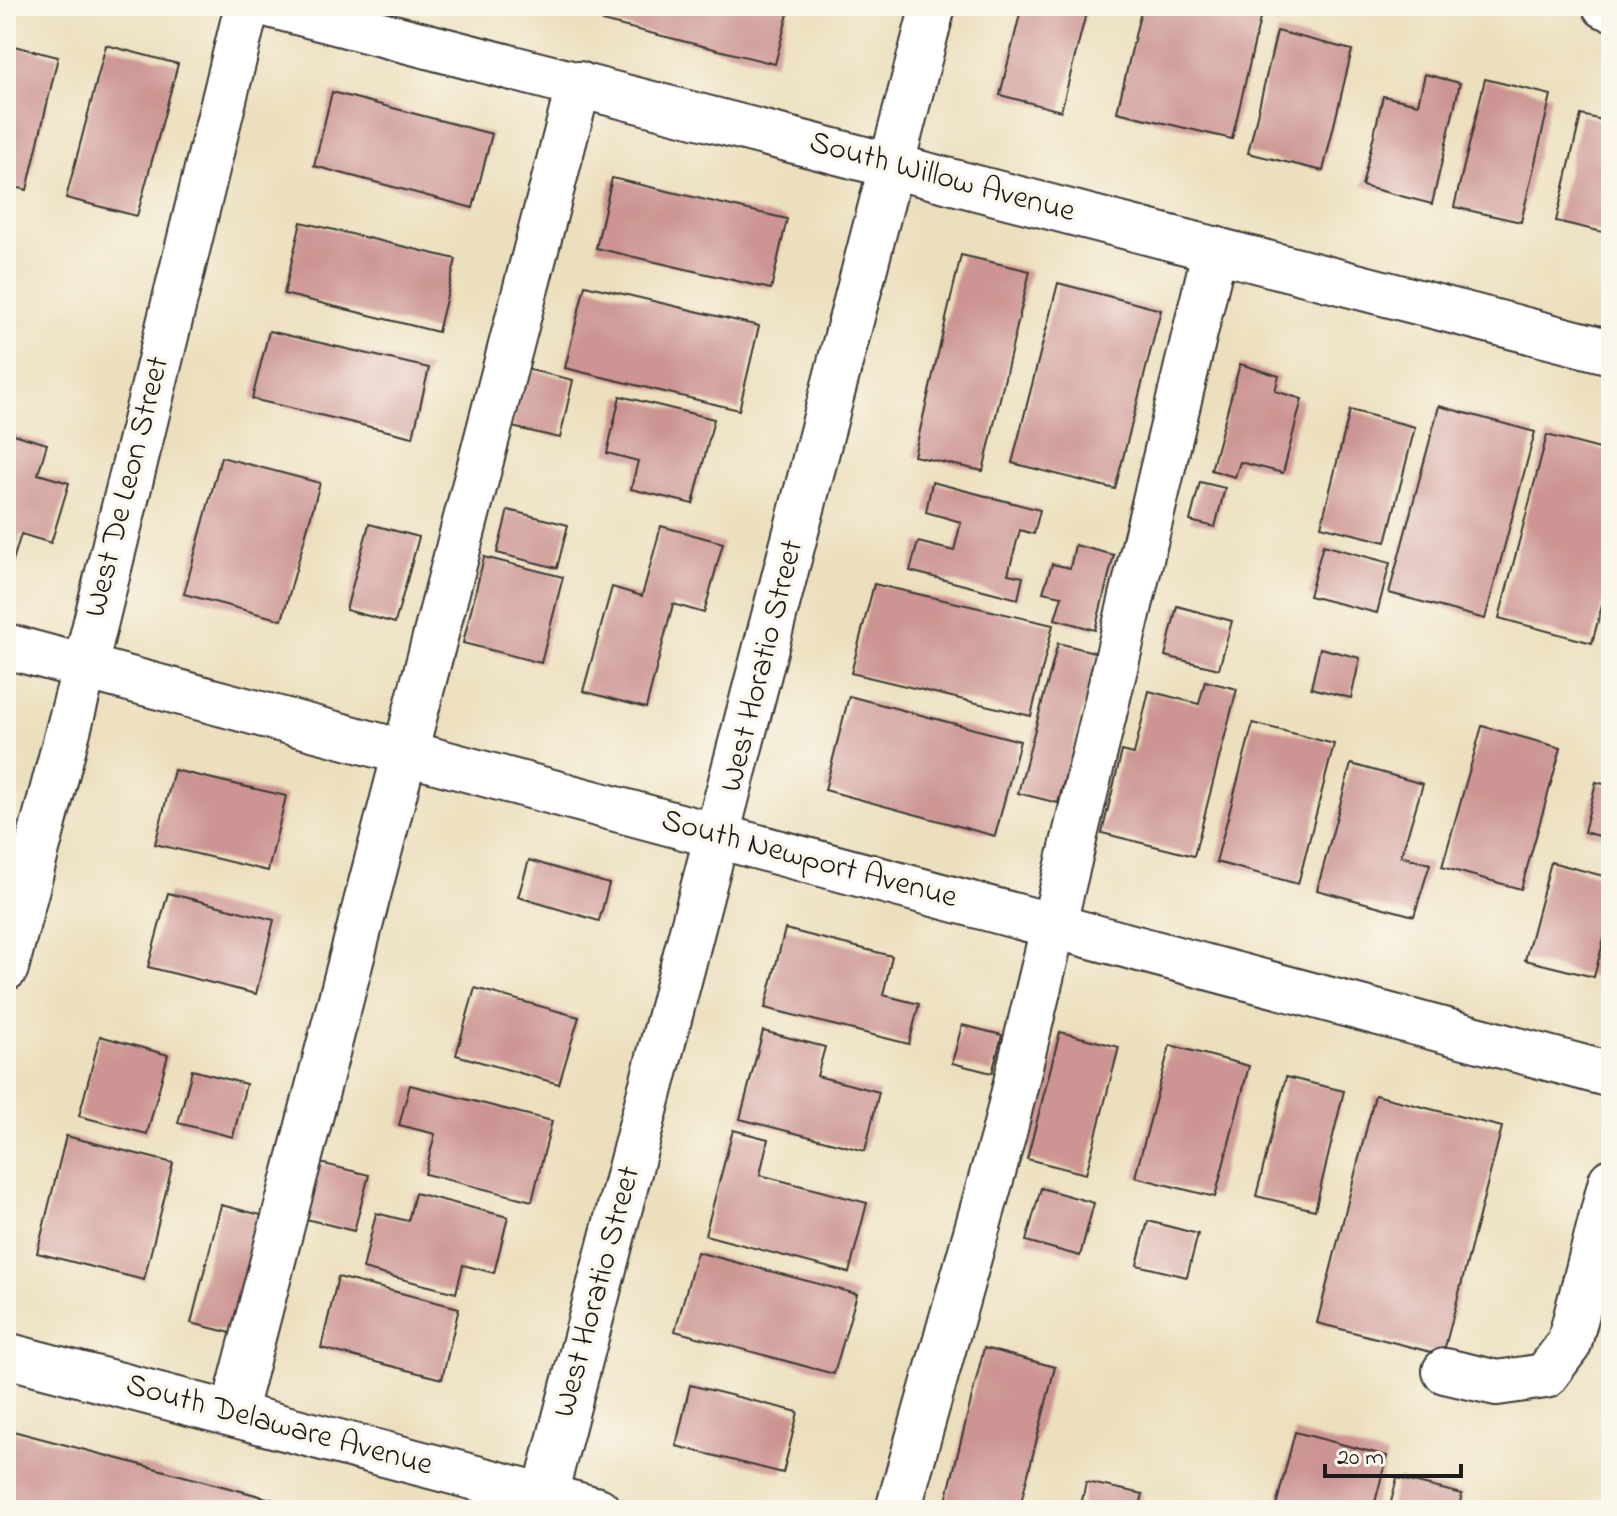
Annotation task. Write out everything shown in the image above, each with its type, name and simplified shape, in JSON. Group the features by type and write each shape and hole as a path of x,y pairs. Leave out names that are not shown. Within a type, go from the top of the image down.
{"street":[{"name":"West De Leon Street","path":"6,968 85,666 247,6"},
{"name":"South Willow Avenue","path":"273,6 1611,352"},
{"name":"West Horatio Street","path":"542,1503 719,836 933,6"},
{"path":"233,1414 579,84"},
{"path":"898,1510 1004,1133 1215,249"},
{"name":"South Newport Avenue","path":"6,646 1611,1075"},
{"path":"1445,1371 1497,1383 1545,1376 1569,1344 1611,1181"},
{"name":"South Delaware Avenue","path":"6,1355 233,1414 542,1503 598,1510"}],"building":[{"path":"606,6 790,6 775,64 602,21"},
{"path":"1022,6 1088,6 1061,111 1000,95"},
{"path":"1142,6 1263,6 1232,139 1117,112"},
{"path":"1277,31 1352,50 1323,171 1248,153"},
{"path":"6,44 58,57 27,190 6,185"},
{"path":"106,45 178,64 137,216 66,198"},
{"path":"1425,74 1460,83 1432,204 1362,186 1383,96 1418,104"},
{"path":"1485,79 1551,95 1521,222 1454,207"},
{"path":"332,92 492,134 473,208 314,166"},
{"path":"1581,115 1611,122 1611,234 1556,221"},
{"path":"612,178 787,219 771,289 596,248"},
{"path":"301,222 456,259 438,332 284,294"},
{"path":"961,255 1030,271 983,471 914,456"},
{"path":"1058,283 1161,310 1115,489 1012,463"},
{"path":"585,285 759,326 739,410 565,368"},
{"path":"269,331 429,368 413,437 252,399"},
{"path":"1240,364 1279,376 1275,391 1302,399 1283,473 1240,462 1235,477 1211,470"},
{"path":"526,369 573,380 560,438 512,427"},
{"path":"620,396 714,419 693,504 631,489 638,461 607,453"},
{"path":"1439,406 1535,432 1485,619 1389,593"},
{"path":"1350,410 1415,427 1386,542 1321,526"},
{"path":"6,432 47,444 38,474 69,483 51,543 21,534 12,564 6,562"},
{"path":"1547,435 1611,452 1611,572 1592,643 1499,618"},
{"path":"221,457 320,483 282,620 184,594"},
{"path":"932,482 1040,510 1034,534 1020,530 1008,574 1023,577 1018,599 910,571 918,542 954,551 961,522 926,512"},
{"path":"1200,482 1225,488 1215,527 1190,521"},
{"path":"508,510 568,525 557,568 497,553"},
{"path":"369,524 419,537 395,623 346,610"},
{"path":"661,526 723,543 704,613 673,604 646,708 583,691 612,587 642,596"},
{"path":"1075,545 1114,555 1095,630 1055,619 1062,596 1043,592 1052,564 1070,568"},
{"path":"1323,545 1390,563 1377,613 1309,596"},
{"path":"484,557 563,577 541,663 463,643"},
{"path":"874,584 1053,625 1031,716 851,673"},
{"path":"1177,606 1232,621 1219,669 1165,656"},
{"path":"1058,643 1098,653 1058,803 1018,793"},
{"path":"1320,648 1360,658 1351,698 1311,688"},
{"path":"1205,681 1237,689 1194,856 1102,833 1122,751 1134,754 1149,691 1199,704"},
{"path":"849,696 1020,741 995,836 825,790"},
{"path":"1253,723 1334,744 1298,884 1216,862"},
{"path":"1482,726 1561,748 1521,889 1442,867"},
{"path":"1351,764 1423,784 1401,856 1430,864 1414,916 1317,890"},
{"path":"174,770 286,796 268,871 155,844"},
{"path":"1596,782 1611,786 1611,839 1584,832"},
{"path":"529,860 609,884 599,921 518,897"},
{"path":"1551,862 1611,878 1611,913 1594,977 1525,960"},
{"path":"168,893 274,920 256,994 148,967"},
{"path":"785,929 892,956 883,995 919,1004 909,1044 765,1008"},
{"path":"475,988 579,1017 559,1084 456,1055"},
{"path":"962,1025 1002,1035 992,1073 952,1063"},
{"path":"763,1031 825,1047 817,1076 879,1092 865,1151 740,1119"},
{"path":"1060,1032 1119,1047 1086,1174 1027,1159"},
{"path":"100,1036 168,1055 147,1134 79,1116"},
{"path":"1170,1045 1249,1066 1215,1197 1135,1177"},
{"path":"192,1070 246,1084 233,1137 178,1123"},
{"path":"1286,1077 1344,1091 1315,1210 1256,1196"},
{"path":"410,1085 552,1121 532,1201 425,1174 435,1134 399,1125"},
{"path":"1375,1095 1502,1127 1443,1355 1317,1323"},
{"path":"733,1130 768,1139 760,1175 867,1203 849,1273 705,1235"},
{"path":"66,1136 173,1163 144,1280 37,1253"},
{"path":"316,1162 369,1175 354,1231 302,1218"},
{"path":"1041,1188 1094,1203 1080,1256 1026,1241"},
{"path":"415,1193 508,1217 494,1273 463,1265 456,1293 363,1269 376,1213 408,1221"},
{"path":"221,1205 269,1217 239,1335 191,1323"},
{"path":"1148,1221 1198,1234 1187,1277 1137,1265"},
{"path":"697,1252 857,1294 834,1374 675,1331"},
{"path":"338,1277 459,1308 442,1379 321,1348"},
{"path":"984,1348 1055,1367 1019,1510 980,1510 946,1501"},
{"path":"690,1385 798,1412 783,1473 676,1446"},
{"path":"13,1431 309,1510 6,1510 6,1457"},
{"path":"1295,1432 1387,1456 1373,1510 1275,1510"},
{"path":"1397,1478 1462,1494 1458,1510 1389,1510"},
{"path":"1086,1482 1143,1494 1139,1510 1080,1510"}]}
